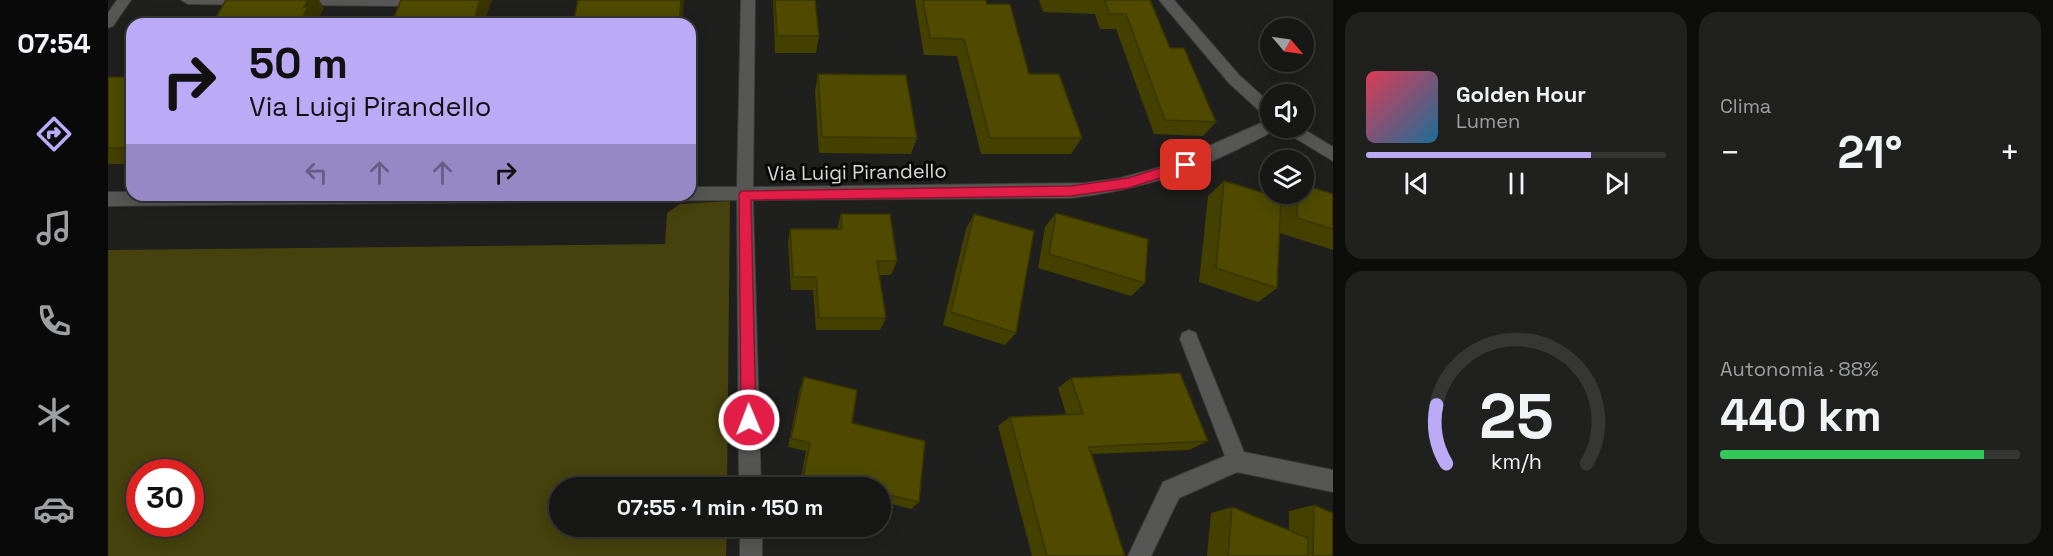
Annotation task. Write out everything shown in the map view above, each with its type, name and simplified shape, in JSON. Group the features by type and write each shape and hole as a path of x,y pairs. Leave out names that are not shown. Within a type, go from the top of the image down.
{"street":[{"path":"108,23 124,0"},
{"path":"189,0 397,2"},
{"path":"748,0 745,195 750,477"},
{"path":"1166,0 1234,79 1260,103"},
{"name":"Via Luigi Pirandello","path":"696,195 1071,191 1109,187 1186,165 1260,130"},
{"path":"1307,138 1333,155"},
{"name":"Via Luigi Pirandello","path":"108,199 126,198"},
{"path":"1189,339 1237,461"},
{"path":"1139,556 1171,490 1237,461 1333,481"},
{"path":"751,537 751,556"}],"shaded area":[{"path":"730,201 727,477 549,477 549,537 727,537 726,556 108,556 108,250 665,244 667,213 680,204"}],"building":[{"path":"226,0 308,0 304,7 308,7 302,18 216,18"},
{"path":"401,0 480,0 475,18 394,18"},
{"path":"578,0 681,0 680,18 574,18"},
{"path":"775,0 815,0 819,36 777,36"},
{"path":"923,0 986,0 987,4 1010,4 1029,74 1059,74 1082,138 990,138 964,39 930,38"},
{"path":"1105,0 1150,0 1170,48 1184,48 1216,122 1165,120 1126,14 1109,14"},
{"path":"818,74 906,75 917,138 822,137"},
{"path":"108,77 126,77 126,148 108,148"},
{"path":"1224,181 1260,192 1260,204 1281,204 1277,288 1216,268"},
{"path":"1314,188 1333,194 1333,229 1297,218 1297,204 1314,204"},
{"path":"1056,213 1148,239 1145,283 1049,254"},
{"path":"841,214 890,214 897,261 877,261 886,318 819,318 816,277 793,277 790,229 842,229"},
{"path":"974,214 1034,231 1016,333 951,312"},
{"path":"1180,373 1208,441 1089,447 1125,556 1047,556 1010,417 1083,414 1071,378"},
{"path":"804,377 857,390 852,423 925,441 919,502 891,496 891,477 803,477 810,443 791,438"},
{"path":"1314,505 1333,513 1333,556 1313,556"},
{"path":"1232,507 1308,538 1308,556 1228,556"}],"route":[{"path":"749,420 745,195 1071,191 1128,183 1186,165"}]}
